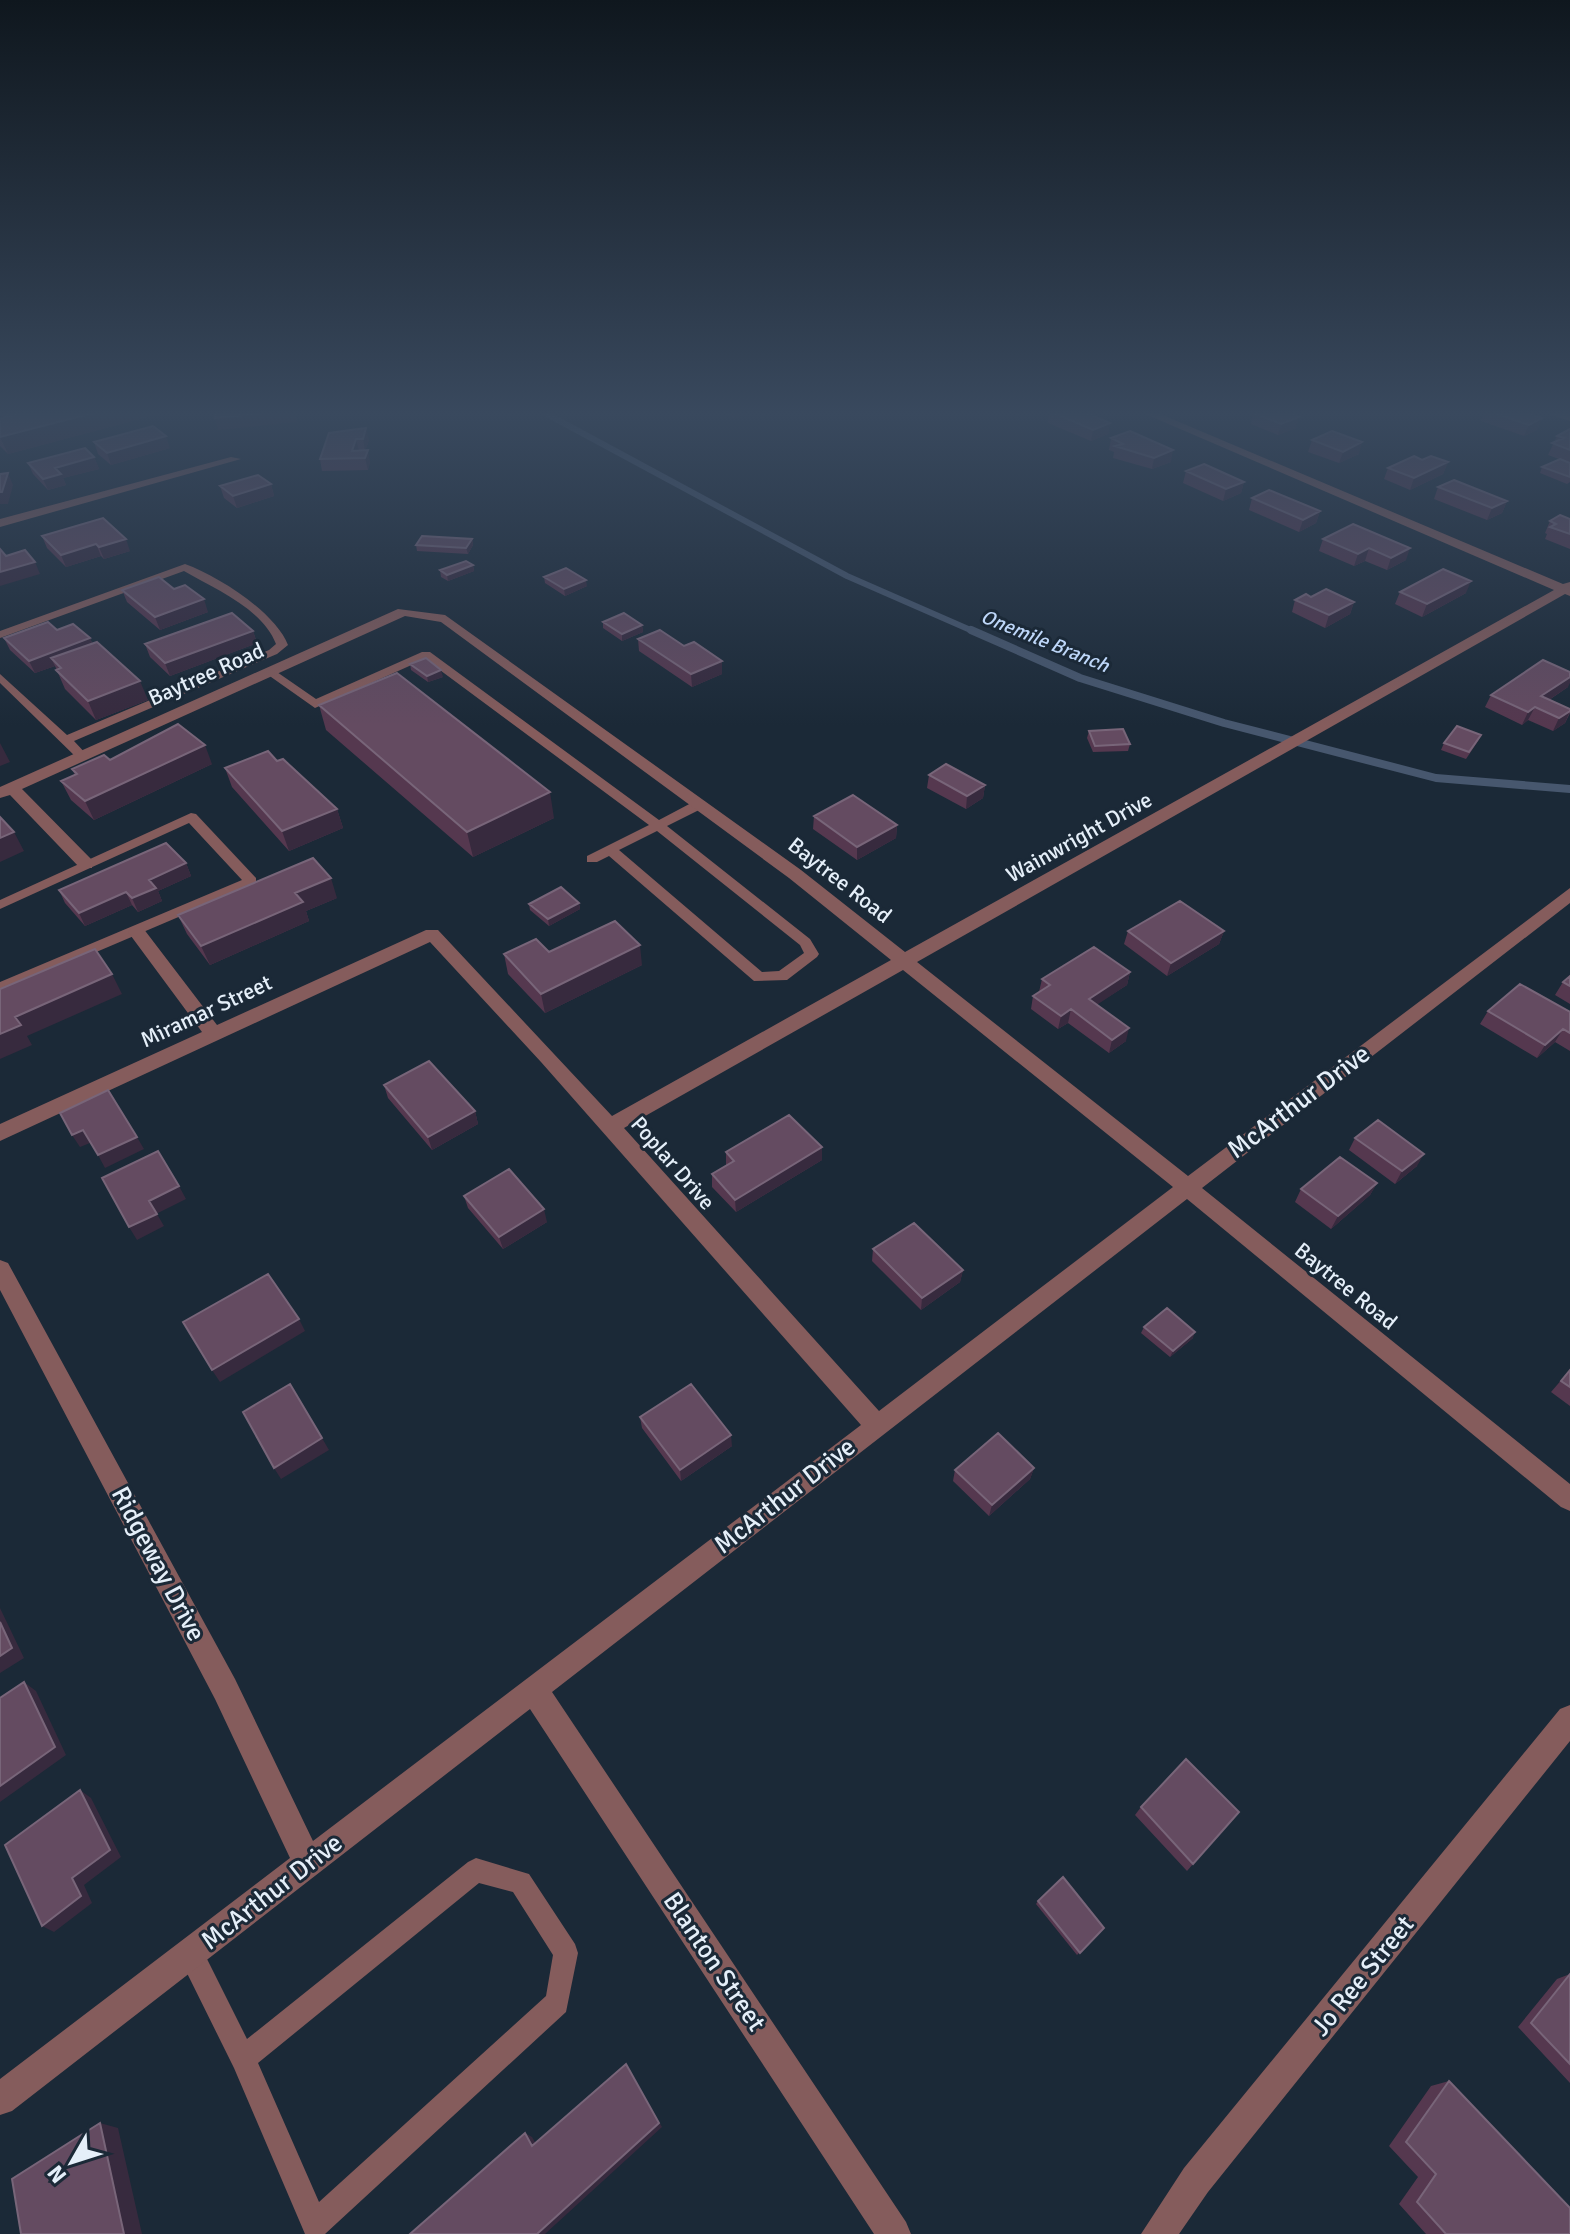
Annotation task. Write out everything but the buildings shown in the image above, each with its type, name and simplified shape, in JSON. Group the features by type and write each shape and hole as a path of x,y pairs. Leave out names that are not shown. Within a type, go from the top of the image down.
{"street":[{"path":"0,523 21,517"},
{"path":"1397,517 1568,589"},
{"name":"Wainwright Drive","path":"609,1127 903,959 1568,589"},
{"name":"Baytree Road","path":"6,790 403,612 445,619 700,804 903,959 1570,1499"},
{"path":"6,790 86,864"},
{"name":"McArthur Drive","path":"0,2099 1570,894"},
{"path":"137,932 213,1034"},
{"name":"Miramar Street","path":"0,1133 432,934"},
{"name":"Poplar Drive","path":"432,934 877,1426"},
{"name":"Ridgeway Drive","path":"0,1269 225,1689 308,1864"},
{"name":"Blanton Street","path":"534,1690 894,2234"},
{"name":"Jo Ree Street","path":"1158,2234 1196,2180 1570,1719"}],"lane":[{"path":"0,635 185,567 253,610 281,637 282,645 273,652 66,740"},
{"path":"270,672 315,704 426,654 659,826 805,942 812,954 782,976 759,977 611,850"},
{"path":"0,677 82,756"},
{"path":"592,859 700,804"},
{"path":"0,905 191,817 251,881 0,988"},
{"path":"191,1954 243,2059 313,2229 557,2003 566,1953 521,1882 476,1870 243,2059"}],"waterway":[{"name":"Onemile Branch","path":"738,517 847,576 975,632"},
{"name":"Onemile Branch","path":"971,630 1080,678 1224,723 1436,778 1570,789"}]}
